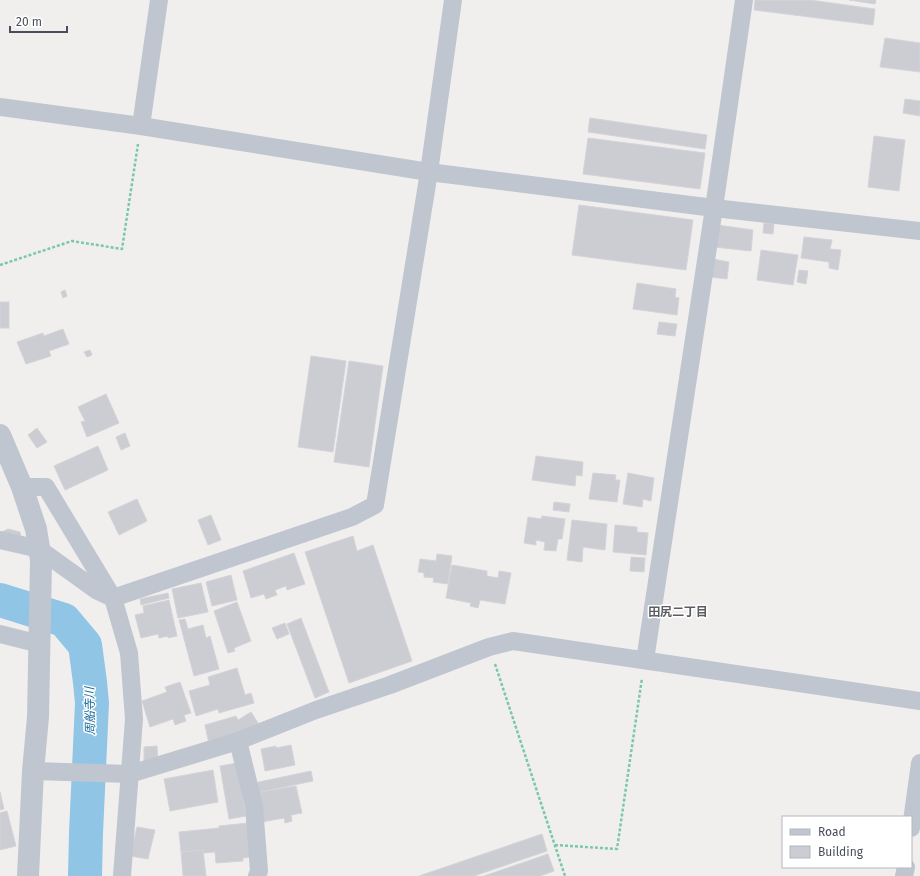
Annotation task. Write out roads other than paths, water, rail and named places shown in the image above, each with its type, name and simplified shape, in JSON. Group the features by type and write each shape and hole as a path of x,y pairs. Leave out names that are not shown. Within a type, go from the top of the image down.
{"street":[{"path":"141,126 159,0"},
{"path":"0,540 40,555 96,590 113,598 352,517 376,505 429,172 453,0"},
{"path":"645,660 744,0"},
{"path":"0,107 141,126 429,172 714,208 920,231"},
{"path":"0,435 22,487 36,529 40,555 38,717 33,771 28,876"},
{"path":"22,487 46,487 113,598 129,653 134,719 122,876"},
{"path":"0,634 40,639"},
{"path":"33,771 130,774 238,741 316,710 390,685 489,646 513,641 920,701"},
{"path":"238,741 254,806 259,871 257,876"},
{"path":"912,821 920,763"}],"waterway":[{"name":"周船寺川","path":"0,600 64,620 85,645 92,703 85,876"}],"district":[{"name":"田尻二丁目","path":"678,612"}]}
